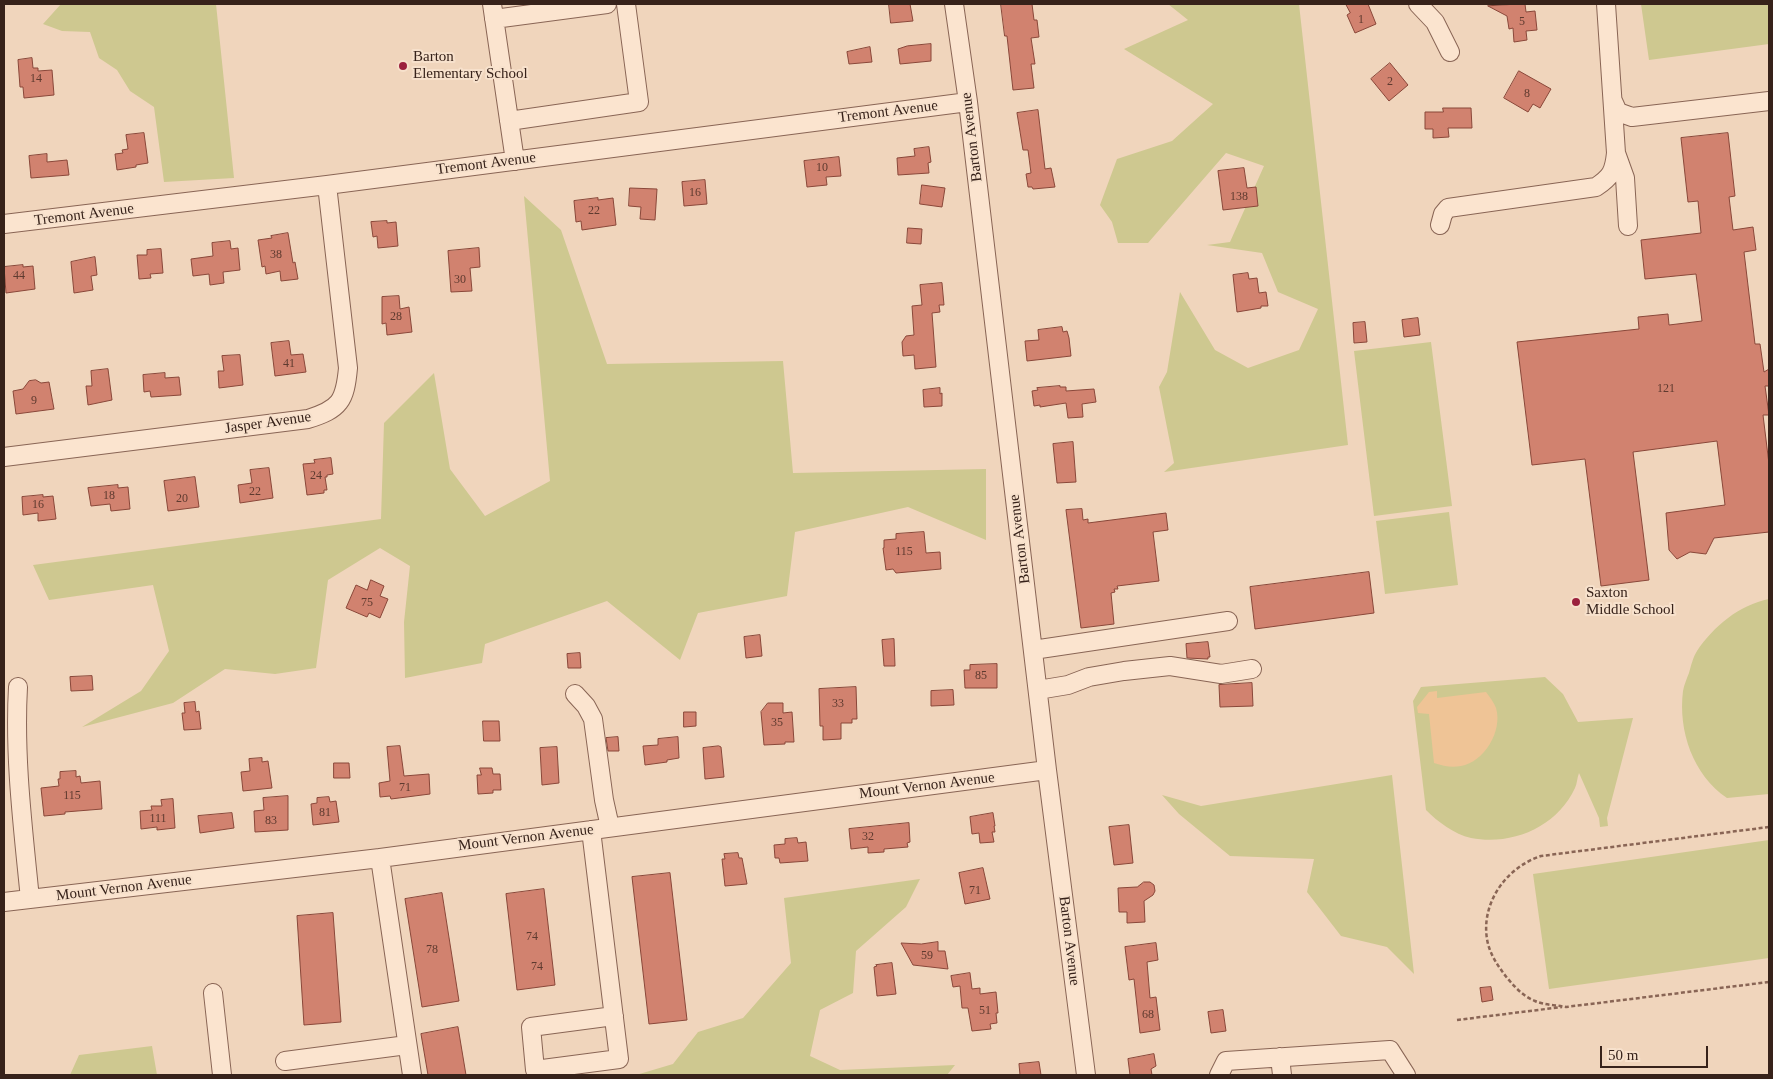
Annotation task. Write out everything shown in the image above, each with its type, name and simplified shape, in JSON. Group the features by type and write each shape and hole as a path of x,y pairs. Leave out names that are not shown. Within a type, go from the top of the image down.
{"street":[{"path":"515,161 493,11 607,4"},
{"path":"510,121 639,102 626,4"},
{"name":"Barton Avenue","path":"954,4 968,102 1047,770 1086,1075"},
{"path":"1418,4 1435,22 1450,52"},
{"path":"1440,225 1443,214 1448,208 1596,188 1609,178 1615,166 1616,153 1606,4"},
{"path":"1613,101 1618,112 1632,117 1769,101"},
{"name":"Tremont Avenue","path":"4,224 327,185 968,102"},
{"path":"1616,153 1625,178 1628,226"},
{"name":"Jasper Avenue","path":"4,457 308,419 322,415 338,406 346,388 348,368 327,185"},
{"path":"1033,650 1228,622"},
{"path":"1038,690 1068,685 1089,677 1115,672 1170,666 1221,674 1252,669"},
{"path":"18,687 16,719 21,803 30,899"},
{"path":"575,694 586,706 593,719 604,800 610,827"},
{"name":"Mount Vernon Avenue","path":"4,902 380,858 1047,770"},
{"path":"591,830 614,1016 619,1059 536,1070 531,1027 614,1016"},
{"path":"380,858 412,1075"},
{"path":"213,993 222,1075"},
{"path":"286,1061 407,1045"},
{"path":"1219,1075 1226,1061 1390,1050 1406,1075"},
{"path":"1280,1057 1282,1075"}],"path":[{"path":"1566,1007 1535,1001 1512,986 1494,960 1487,939 1487,915 1495,893 1509,874 1541,856 1769,827"},
{"path":"1458,1020 1769,982"}],"shaded area":[{"path":"61,4 216,4 234,178 164,182 154,107 130,91 117,70 99,58 90,32 62,31 43,24"},
{"path":"1168,4 1299,4 1348,445 1164,472 1174,463 1159,387 1167,372 1180,292 1215,350 1248,368 1299,350 1318,309 1278,292 1262,253 1207,245 1230,242 1264,166 1226,153 1148,243 1118,243 1112,222 1100,205 1117,159 1172,141 1213,104 1124,49 1188,20"},
{"path":"1641,4 1769,4 1769,44 1649,60"},
{"path":"524,196 561,230 607,364 783,361 793,473 986,469 986,540 908,507 795,532 787,596 698,613 680,660 607,601 485,644 482,663 405,678 404,622 410,566 380,548 328,580 316,668 275,674 225,669 173,703 82,727 141,691 169,651 153,585 49,600 33,565 381,519 384,423 434,373 450,469 485,516 550,481"},
{"path":"1431,342 1452,506 1374,516 1354,351"},
{"path":"1449,512 1458,585 1385,594 1376,521"},
{"path":"1769,599 1769,794 1727,798 1705,777 1690,751 1683,721 1683,689 1696,653 1711,633 1738,611"},
{"path":"1545,677 1563,694 1578,722 1633,718 1607,818 1608,826 1600,827 1599,818 1579,773 1576,786 1567,802 1545,823 1532,831 1502,839 1487,840 1458,834 1426,810 1413,701 1421,687"},
{"path":"1392,775 1414,974 1387,947 1341,936 1307,892 1314,859 1230,856 1179,814 1162,795 1201,806"},
{"path":"1769,840 1769,958 1549,989 1533,874"},
{"path":"920,879 906,907 856,951 853,993 820,1010 810,1056 840,1070 955,1065 947,1075 636,1075 673,1064 698,1032 743,1018 791,963 784,898"},
{"path":"152,1046 157,1075 70,1075 79,1055"}],"sand":[{"path":"1437,691 1437,698 1486,692 1496,708 1497,726 1490,744 1484,752 1469,763 1454,767 1434,763 1429,714 1418,713 1417,707 1429,692"}],"building":[{"path":"889,4 910,4 913,21 891,23"},
{"path":"1001,4 1032,4 1034,20 1037,20 1039,37 1031,38 1035,64 1031,64 1034,88 1013,90 1007,36 1005,36"},
{"path":"1346,4 1368,4 1376,24 1355,33 1347,15 1350,13"},
{"path":"1525,4 1526,12 1535,11 1537,30 1526,31 1527,40 1514,42 1513,28 1509,29 1507,16 1488,6"},
{"path":"931,44 931,61 900,64 898,49 907,46"},
{"path":"870,47 872,62 849,64 847,52"},
{"path":"32,58 33,68 38,68 38,71 52,70 54,95 24,98 23,87 20,87 18,60"},
{"path":"1390,63 1408,85 1389,101 1371,79"},
{"path":"1519,71 1551,89 1540,108 1533,104 1528,112 1504,98"},
{"path":"1443,108 1471,108 1472,128 1448,128 1449,137 1433,138 1433,129 1425,129 1425,112 1443,112"},
{"path":"1038,110 1045,169 1051,168 1055,187 1033,189 1028,187 1026,174 1031,173 1028,150 1023,150 1017,113"},
{"path":"144,133 148,163 117,170 115,154 123,153 122,150 128,149 126,135"},
{"name":"Saxton Middle School","path":"1728,133 1735,196 1729,197 1733,230 1753,227 1756,250 1744,252 1755,344 1760,344 1764,372 1769,369 1769,386 1765,386 1769,415 1763,415 1769,464 1769,532 1714,538 1706,554 1690,552 1677,559 1669,550 1666,513 1725,505 1717,441 1633,452 1649,580 1601,586 1585,459 1532,465 1517,342 1639,329 1638,317 1668,314 1669,325 1702,321 1696,274 1645,279 1641,240 1701,233 1698,201 1688,202 1681,138"},
{"path":"929,147 931,162 928,163 929,173 898,175 897,158 915,156 914,149"},
{"path":"47,154 47,162 67,160 69,175 31,178 29,156"},
{"path":"839,157 841,176 826,177 827,185 807,187 804,161"},
{"path":"1244,168 1247,188 1256,187 1258,206 1223,210 1218,171"},
{"path":"705,180 707,204 684,206 682,182"},
{"path":"922,185 945,188 942,207 920,204"},
{"path":"630,188 657,189 655,220 640,219 641,207 629,206"},
{"path":"598,198 598,200 613,198 616,225 582,230 581,221 576,222 574,201"},
{"path":"387,221 387,223 396,222 398,246 378,248 377,236 373,237 371,222"},
{"path":"908,228 922,229 921,244 907,243"},
{"path":"288,233 298,279 281,281 280,271 266,274 265,266 262,267 258,240"},
{"path":"230,241 231,249 238,248 240,270 223,272 224,283 210,285 209,274 193,276 191,259 213,256 212,243"},
{"path":"479,248 480,267 470,268 472,291 451,292 448,251"},
{"path":"161,249 163,273 150,274 151,278 139,279 137,255 147,255 147,250"},
{"path":"95,257 97,275 91,276 93,290 74,293 71,262"},
{"path":"23,265 23,267 33,266 35,289 6,293 4,267"},
{"path":"1248,273 1249,279 1257,278 1259,293 1266,292 1268,306 1237,312 1233,275"},
{"path":"942,283 944,305 939,305 940,312 932,313 936,367 915,369 914,355 903,356 902,342 906,336 914,335 912,306 922,305 920,285"},
{"path":"399,296 400,309 409,307 412,332 387,335 386,323 382,324 382,297"},
{"path":"1418,318 1420,335 1404,337 1402,320"},
{"path":"1365,322 1367,342 1354,343 1353,323"},
{"path":"1062,327 1063,332 1067,331 1071,356 1027,361 1025,341 1039,340 1038,330"},
{"path":"289,341 291,355 303,354 306,372 275,376 271,343"},
{"path":"240,355 243,385 219,388 218,371 224,371 222,356"},
{"path":"108,369 112,400 88,405 86,386 92,386 91,371"},
{"path":"165,373 165,378 179,377 181,395 151,397 150,391 144,392 143,375"},
{"path":"36,380 41,383 49,382 54,409 16,414 13,391 23,389 29,381"},
{"path":"1066,387 1066,391 1094,389 1096,402 1082,404 1083,417 1068,418 1066,403 1040,407 1040,405 1034,406 1032,391 1038,390 1037,388"},
{"path":"940,388 942,406 924,407 923,390"},
{"path":"1073,442 1076,482 1057,483 1053,444"},
{"path":"331,458 333,474 325,477 327,490 324,490 324,493 307,495 303,464 315,463 314,460"},
{"path":"269,468 273,498 240,503 238,485 252,483 250,470"},
{"path":"195,477 199,507 168,511 164,481"},
{"path":"118,485 118,488 128,487 130,509 111,511 110,504 91,506 88,488"},
{"path":"43,495 43,497 53,496 56,519 38,521 38,513 23,515 22,497"},
{"path":"1082,509 1083,520 1088,519 1088,523 1166,513 1168,530 1153,532 1159,581 1117,586 1118,589 1114,589 1115,592 1111,593 1114,624 1081,628 1066,510"},
{"path":"924,532 926,553 940,552 941,569 896,573 893,569 886,570 883,548 884,540 896,539 896,534"},
{"path":"1369,572 1374,613 1255,629 1250,587"},
{"path":"371,580 384,586 380,596 388,599 380,618 369,613 367,617 346,608 356,585 367,590"},
{"path":"760,635 762,656 746,658 744,637"},
{"path":"894,639 895,666 884,666 882,640"},
{"path":"1208,642 1210,657 1208,659 1187,658 1186,644"},
{"path":"580,653 581,668 568,668 567,654"},
{"path":"997,664 997,688 965,688 964,670 970,670 970,665"},
{"path":"92,676 93,690 71,691 70,677"},
{"path":"1252,683 1253,706 1220,707 1219,685"},
{"path":"856,687 857,719 852,719 852,723 841,723 841,739 823,740 823,726 820,726 819,689"},
{"path":"953,690 954,705 931,706 931,691"},
{"path":"195,702 196,712 199,711 201,729 184,730 182,713 185,713 184,703"},
{"path":"768,703 783,703 783,713 792,712 794,742 764,745 761,712"},
{"path":"684,712 696,712 696,726 684,727"},
{"path":"483,721 499,721 500,741 484,741"},
{"path":"618,737 619,751 608,751 606,738"},
{"path":"678,737 679,758 645,765 643,746 658,745 658,739"},
{"path":"400,746 404,776 429,774 430,794 391,799 390,796 380,797 379,783 390,781 387,747"},
{"path":"557,747 559,783 542,785 540,748"},
{"path":"721,747 724,777 705,779 703,748"},
{"path":"262,758 262,762 268,761 272,788 243,791 241,772 250,771 249,759"},
{"path":"334,763 349,763 350,778 334,778"},
{"path":"480,768 492,768 493,774 500,774 501,790 493,790 493,793 478,794 477,775 481,775"},
{"path":"76,771 76,777 80,776 81,783 100,781 102,809 44,816 41,788 59,786 60,772"},
{"path":"288,796 288,830 255,832 254,811 264,810 263,798"},
{"path":"329,797 330,802 336,801 339,822 313,825 311,804 317,803 317,798"},
{"path":"173,799 175,828 157,830 157,827 141,829 140,811 152,810 151,806 162,806 161,800"},
{"path":"232,813 234,828 200,833 198,816"},
{"path":"993,813 995,832 992,832 994,842 980,843 979,833 972,834 970,817"},
{"path":"909,823 910,842 907,843 908,847 884,849 884,852 868,853 868,847 851,849 849,829"},
{"path":"1129,825 1133,863 1114,865 1109,827"},
{"path":"797,838 798,843 806,842 808,861 780,863 779,858 775,858 774,845 785,844 785,839"},
{"path":"738,853 739,858 742,858 747,884 725,886 722,859 725,859 724,854"},
{"path":"983,868 990,899 965,904 959,873"},
{"path":"670,873 687,1020 649,1024 632,877"},
{"path":"1144,882 1150,882 1154,885 1155,891 1153,895 1144,901 1145,922 1127,923 1127,912 1119,912 1118,888 1137,887"},
{"path":"544,889 555,985 517,990 506,894"},
{"path":"442,893 459,1001 422,1007 405,899"},
{"path":"333,913 341,1022 304,1025 297,916"},
{"path":"938,942 938,951 945,951 948,969 913,965 901,943 921,944"},
{"path":"1156,943 1158,960 1147,962 1150,998 1156,997 1160,1030 1140,1033 1134,979 1129,980 1125,947"},
{"path":"892,963 896,994 877,996 874,967 876,965"},
{"path":"970,973 972,989 980,988 980,994 996,992 997,1023 990,1024 991,1029 972,1031 968,1008 962,1008 960,986 953,987 951,976"},
{"path":"1491,987 1493,1000 1482,1002 1480,988"},
{"path":"1223,1010 1226,1031 1211,1033 1208,1012"},
{"path":"458,1027 466,1075 428,1075 421,1034"},
{"path":"1154,1054 1156,1066 1151,1069 1152,1075 1130,1075 1128,1059"},
{"path":"1039,1062 1041,1075 1020,1075 1019,1064"}],"place":[{"name":"Barton Elementary School","path":"403,66"},
{"name":"Saxton Middle School","path":"1576,602"}]}
